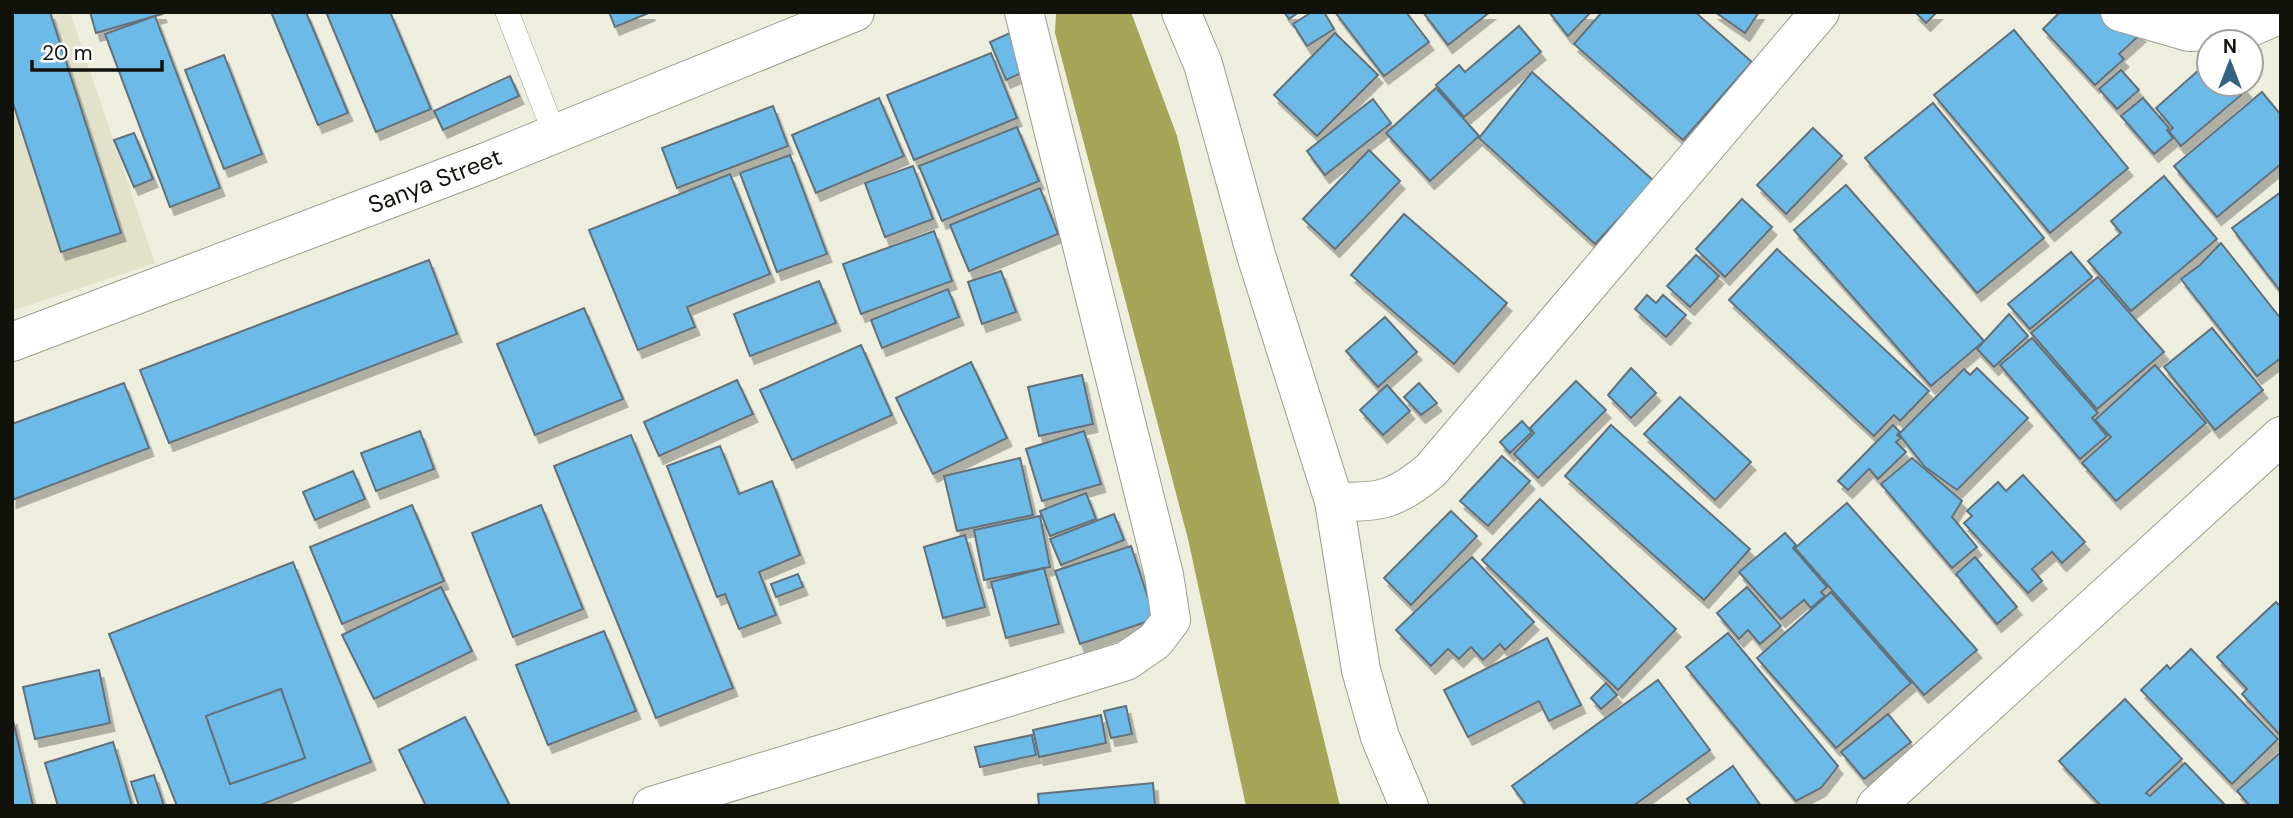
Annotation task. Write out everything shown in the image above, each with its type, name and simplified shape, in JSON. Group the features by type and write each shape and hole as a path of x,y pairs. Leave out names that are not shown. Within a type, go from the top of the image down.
{"street":[{"name":"Sanya Street","path":"12,342 555,135 855,12"},
{"path":"652,806 1126,661 1155,641 1171,620 1164,575 1024,12"},
{"path":"1181,12 1211,88 1256,255 1334,501 1361,670 1380,737 1409,806"},
{"path":"1334,501 1371,503 1409,488 1432,470 1820,12"},
{"path":"2120,12 2189,32 2245,30 2281,13"},
{"path":"1876,806 2281,436"}],"lane":[{"path":"507,12 555,135"}],"shaded area":[{"path":"12,12 70,12 155,263 12,311"},
{"path":"1056,12 1131,12 1177,136 1340,806 1246,806 1188,539 1055,33"}],"building":[{"path":"12,12 50,12 121,233 61,252 12,100"},
{"path":"90,12 161,12 162,14 96,33"},
{"path":"271,12 306,12 348,113 318,125"},
{"path":"326,12 390,12 431,109 376,132"},
{"path":"609,12 651,12 615,27"},
{"path":"1284,12 1299,12 1289,19"},
{"path":"1312,12 1324,12 1334,29 1307,46 1293,24"},
{"path":"1335,12 1406,12 1429,42 1384,76"},
{"path":"1423,12 1490,12 1448,45"},
{"path":"1549,12 1591,12 1568,36"},
{"path":"1602,12 1695,12 1752,62 1683,140 1574,44"},
{"path":"1715,12 1759,12 1745,33"},
{"path":"1915,12 1937,12 1926,23"},
{"path":"2060,12 2101,12 2141,34 2119,54 2124,59 2095,85 2043,29"},
{"path":"155,16 220,188 170,207 105,34"},
{"path":"1519,26 1541,52 1464,117 1436,85 1459,65 1465,72"},
{"path":"2014,30 2128,168 2050,233 1934,95"},
{"path":"1012,32 1030,69 1006,80 990,42"},
{"path":"1335,33 1378,75 1317,136 1274,95"},
{"path":"991,53 1017,118 914,160 887,95"},
{"path":"224,55 262,154 224,169 185,70"},
{"path":"2121,70 2139,90 2117,109 2099,89"},
{"path":"1532,72 1654,181 1595,244 1479,138"},
{"path":"2195,73 2195,98 2238,98 2181,146 2169,131 2173,128 2156,108"},
{"path":"510,76 519,96 443,130 434,111"},
{"path":"1436,88 1479,136 1430,181 1386,133"},
{"path":"2265,96 2281,115 2281,164 2217,217 2174,166 2255,98 2265,98"},
{"path":"879,98 904,156 816,193 792,135"},
{"path":"2143,98 2169,128 2167,130 2173,138 2154,154 2121,116"},
{"path":"1373,99 1391,123 1325,175 1307,151"},
{"path":"1933,103 2044,238 1977,293 1865,158"},
{"path":"773,106 788,146 677,188 662,148"},
{"path":"1017,127 1039,181 942,221 919,166"},
{"path":"1813,128 1842,156 1786,214 1757,185"},
{"path":"134,133 153,179 134,187 114,140"},
{"path":"1369,150 1400,181 1335,249 1303,219"},
{"path":"790,155 827,254 777,272 740,173"},
{"path":"913,166 933,219 885,237 865,183"},
{"path":"730,174 770,274 687,307 695,327 638,350 589,230"},
{"path":"2164,176 2217,239 2131,311 2088,261 2121,233 2111,221"},
{"path":"1846,185 1984,341 1931,386 1794,230"},
{"path":"1040,188 1058,234 969,271 950,225"},
{"path":"2281,192 2281,292 2232,228"},
{"path":"1742,199 1772,227 1725,277 1696,249"},
{"path":"1404,214 1507,303 1454,364 1351,275"},
{"path":"934,231 952,281 861,314 843,264"},
{"path":"2221,243 2281,319 2281,358 2257,376 2181,279 2200,265"},
{"path":"1777,249 1929,391 1900,421 1894,415 1874,436 1729,300"},
{"path":"2071,252 2092,277 2030,329 2008,304"},
{"path":"1696,255 1719,276 1690,307 1667,286"},
{"path":"429,260 457,334 169,443 140,370"},
{"path":"1001,271 1016,312 982,324 968,282"},
{"path":"2098,277 2164,352 2097,409 2031,333"},
{"path":"819,281 836,323 750,356 734,314"},
{"path":"948,289 959,317 882,348 871,320"},
{"path":"1647,295 1656,303 1663,295 1686,315 1666,337 1635,309"},
{"path":"584,308 623,399 535,435 497,344"},
{"path":"2009,314 2028,336 1994,367 1977,349"},
{"path":"1385,317 1417,352 1378,387 1346,351"},
{"path":"2212,328 2263,390 2215,430 2164,367"},
{"path":"2032,338 2098,413 2092,418 2107,436 2080,459 2000,365"},
{"path":"861,345 892,415 792,460 760,390"},
{"path":"971,362 1007,438 933,474 896,398"},
{"path":"2155,365 2206,423 2116,501 2082,463 2111,437 2095,420"},
{"path":"1631,368 1656,393 1631,418 1608,395"},
{"path":"1977,368 2028,418 1957,490 1925,467 1899,434 1964,369 1970,375"},
{"path":"1082,375 1093,424 1039,436 1028,387"},
{"path":"737,380 753,414 659,456 644,422"},
{"path":"1576,381 1606,410 1538,478 1514,454 1534,433 1530,428"},
{"path":"124,383 149,448 12,500 12,424"},
{"path":"1419,383 1437,403 1421,415 1404,397"},
{"path":"1387,385 1410,411 1383,435 1360,410"},
{"path":"1680,397 1751,462 1715,500 1644,434"},
{"path":"1522,421 1532,432 1510,453 1500,442"},
{"path":"1611,425 1750,549 1704,600 1565,476"},
{"path":"1893,425 1900,432 1897,435 1901,438 1896,442 1906,452 1878,479 1869,469 1848,490 1838,481"},
{"path":"420,431 434,469 376,491 361,453"},
{"path":"1084,431 1101,484 1042,501 1026,449"},
{"path":"631,435 733,688 656,718 554,466"},
{"path":"720,446 739,494 772,481 800,555 759,572 776,615 739,629 725,594 717,597 667,466"},
{"path":"1502,456 1530,481 1488,526 1460,501"},
{"path":"1020,458 1033,515 957,531 944,476"},
{"path":"1912,458 1962,501 1952,517 1977,547 1952,568 1881,484"},
{"path":"353,471 365,499 315,520 303,492"},
{"path":"2023,475 2085,542 2062,563 2052,552 2032,569 2042,581 2028,593 1964,523 1972,516 1967,511 1998,482 2006,491"},
{"path":"1086,493 1096,519 1050,536 1040,511"},
{"path":"1540,499 1676,629 1618,690 1482,560"},
{"path":"1847,503 1977,650 1924,695 1795,548"},
{"path":"412,505 444,581 342,624 310,547"},
{"path":"541,505 583,609 513,637 472,533"},
{"path":"1451,511 1477,536 1411,605 1384,578"},
{"path":"1114,514 1124,540 1061,565 1050,539"},
{"path":"1040,516 1050,567 984,580 974,530"},
{"path":"1785,533 1796,545 1793,548 1827,587 1821,592 1825,596 1811,608 1804,600 1781,619 1739,572"},
{"path":"965,535 985,607 943,618 924,547"},
{"path":"1131,546 1155,619 1080,644 1055,571"},
{"path":"1472,557 1534,622 1505,650 1500,644 1483,660 1471,647 1459,659 1448,649 1431,666 1396,630"},
{"path":"1975,557 2017,607 1997,624 1956,574"},
{"path":"293,562 371,762 258,806 177,806 109,634","holes":["281,689 305,758 230,784 206,716"]},
{"path":"1044,568 1059,624 1006,638 991,582"},
{"path":"798,574 803,587 776,597 771,584"},
{"path":"441,587 472,651 374,699 342,635"},
{"path":"1747,587 1781,626 1760,644 1748,630 1739,639 1717,613"},
{"path":"1831,592 1911,683 1836,748 1757,658"},
{"path":"2276,602 2281,607 2281,736 2242,694 2247,689 2217,657"},
{"path":"604,631 636,711 548,745 516,665"},
{"path":"1728,633 1838,766 1821,788 1796,801 1686,667"},
{"path":"1547,638 1581,705 1549,721 1539,701 1468,737 1444,690"},
{"path":"2191,649 2278,739 2232,784 2141,690 2167,665 2170,669"},
{"path":"99,670 110,723 35,739 23,687"},
{"path":"1658,680 1710,750 1633,806 1527,806 1512,786"},
{"path":"1606,683 1617,695 1601,709 1591,698"},
{"path":"281,689 305,758 230,784 206,716"},
{"path":"2125,699 2182,759 2146,793 2150,796 2185,763 2226,806 2101,806 2059,761"},
{"path":"1126,706 1132,734 1111,738 1104,711"},
{"path":"1888,714 1911,742 1864,779 1841,752"},
{"path":"1101,715 1106,743 1039,757 1033,730"},
{"path":"12,716 33,806 12,806"},
{"path":"465,717 510,806 426,806 399,750"},
{"path":"1032,735 1036,755 980,767 975,747"},
{"path":"113,742 132,806 58,806 45,763"},
{"path":"2281,752 2281,806 2250,806 2237,791"},
{"path":"1733,766 1761,806 1692,806 1687,799"},
{"path":"154,775 164,806 139,806 131,782"},
{"path":"1153,783 1155,806 1039,806 1038,794"}]}
